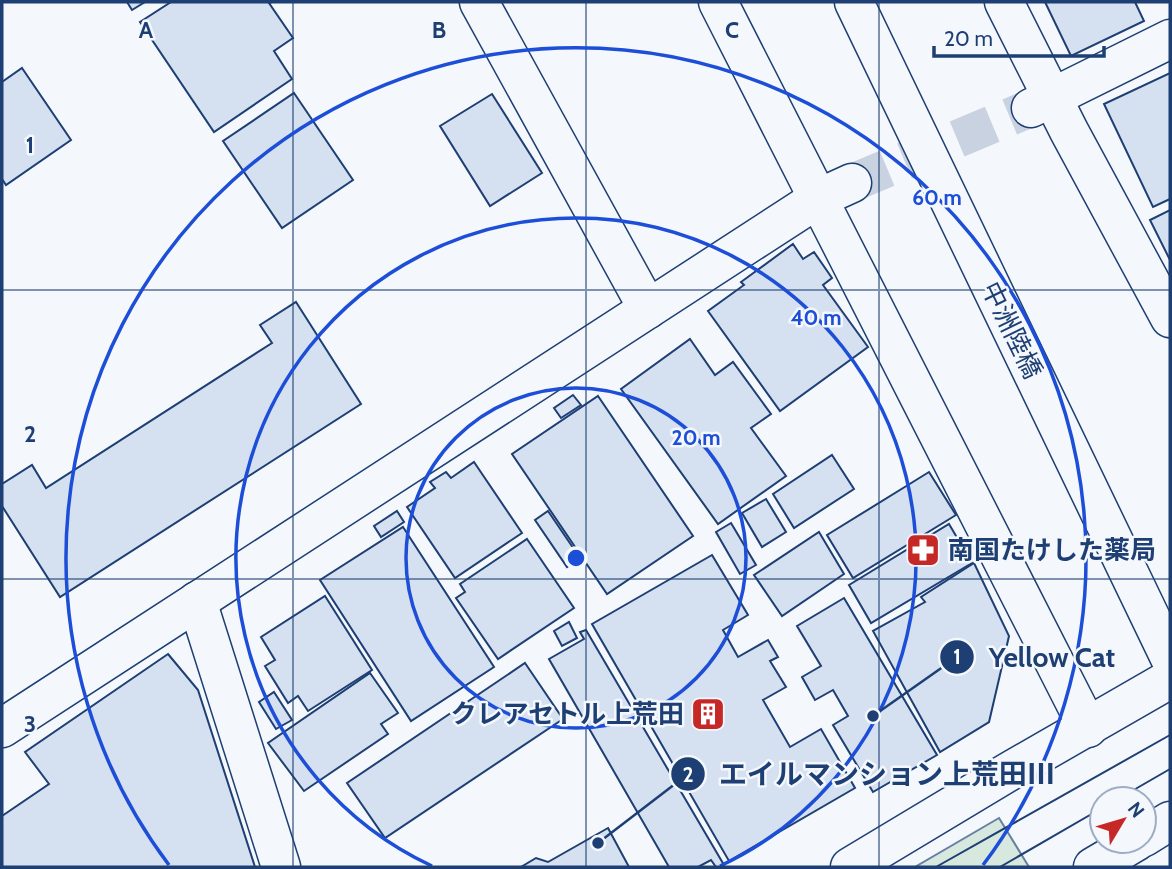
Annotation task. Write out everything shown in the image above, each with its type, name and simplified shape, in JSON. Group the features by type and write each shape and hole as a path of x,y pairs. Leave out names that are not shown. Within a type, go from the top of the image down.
{"street":[{"path":"479,2 648,309"},
{"path":"718,2 835,191 1088,728"},
{"name":"中洲陸橋","path":"854,2 1170,658"},
{"path":"1004,2 1042,104 1170,318"},
{"path":"1042,104 1170,39"},
{"path":"2,728 648,309 835,191"},
{"path":"197,601 281,867"},
{"path":"850,867 1170,679"},
{"path":"1093,867 1113,855"}],"shaded area":[{"path":"999,818 1029,867 915,867"}],"building":[{"path":"127,2 145,2 132,10"},
{"path":"171,2 272,2 269,3 293,38 274,51 292,79 214,132 140,22"},
{"path":"1045,2 1135,2 1144,21 1071,56"},
{"path":"22,68 71,140 6,185 2,179 2,82"},
{"path":"1170,73 1170,199 1153,207 1104,104"},
{"path":"294,93 353,180 282,228 223,141"},
{"path":"492,94 542,173 490,206 440,126"},
{"path":"1170,210 1170,260 1150,220"},
{"path":"793,244 803,259 814,252 832,278 823,285 868,347 780,411 708,311 744,285 741,282"},
{"path":"296,302 361,404 60,597 2,506 2,484 32,465 46,488 272,343 260,325"},
{"path":"690,339 715,375 733,362 771,414 751,428 786,476 718,524 621,389"},
{"path":"573,395 581,405 561,418 554,408"},
{"path":"598,396 693,536 607,594 512,454"},
{"path":"832,455 854,489 794,528 773,494"},
{"path":"474,462 522,533 455,578 407,507 435,488 430,482 446,472 451,478"},
{"path":"929,472 956,515 853,578 827,535"},
{"path":"766,499 786,532 762,547 742,513"},
{"path":"397,511 404,522 381,537 374,526"},
{"path":"548,511 580,558 567,567 535,520"},
{"path":"731,523 756,565 740,574 716,532"},
{"path":"949,524 972,563 871,623 849,585"},
{"path":"403,527 494,667 411,721 320,580"},
{"path":"819,532 844,574 782,616 754,575"},
{"path":"527,539 574,608 498,659 456,598 465,592 460,584"},
{"name":"クレアセトル上荒田","path":"712,555 748,615 723,630 738,657 768,640 778,657 770,661 786,687 763,700 790,747 821,729 855,788 729,861 592,624"},
{"path":"974,563 1009,636 989,722 940,752 873,631 925,602 921,597"},
{"path":"325,596 372,670 308,711 298,696 288,703 265,666 275,660 261,637"},
{"path":"844,598 937,755 873,792 833,725 848,716 833,690 815,700 802,677 821,666 797,626"},
{"path":"569,622 577,638 562,646 554,631"},
{"path":"586,630 724,865 721,867 716,867 711,860 698,867 669,867 549,659 584,639 580,632"},
{"path":"168,654 198,690 255,867 2,867 2,816 49,784 25,752"},
{"path":"525,663 563,719 385,838 347,783"},
{"path":"370,673 398,713 381,724 388,734 304,791 268,743"},
{"path":"274,692 292,720 276,729 259,702"},
{"path":"608,828 629,867 521,867 536,858 548,862"}],"tunnel":[{"path":"852,183 1031,108"}],"tram line":[{"path":"936,867 1170,735"},
{"path":"1142,785 1170,769"},
{"path":"1000,867 1088,816"}],"place":[{"name":"南国たけした薬局","path":"923,550"},
{"name":"クレアセトル上荒田","path":"708,714"},
{"name":"Yellow Cat","path":"873,716"},
{"name":"エイルマンション上荒田Ⅲ","path":"598,843"}]}
